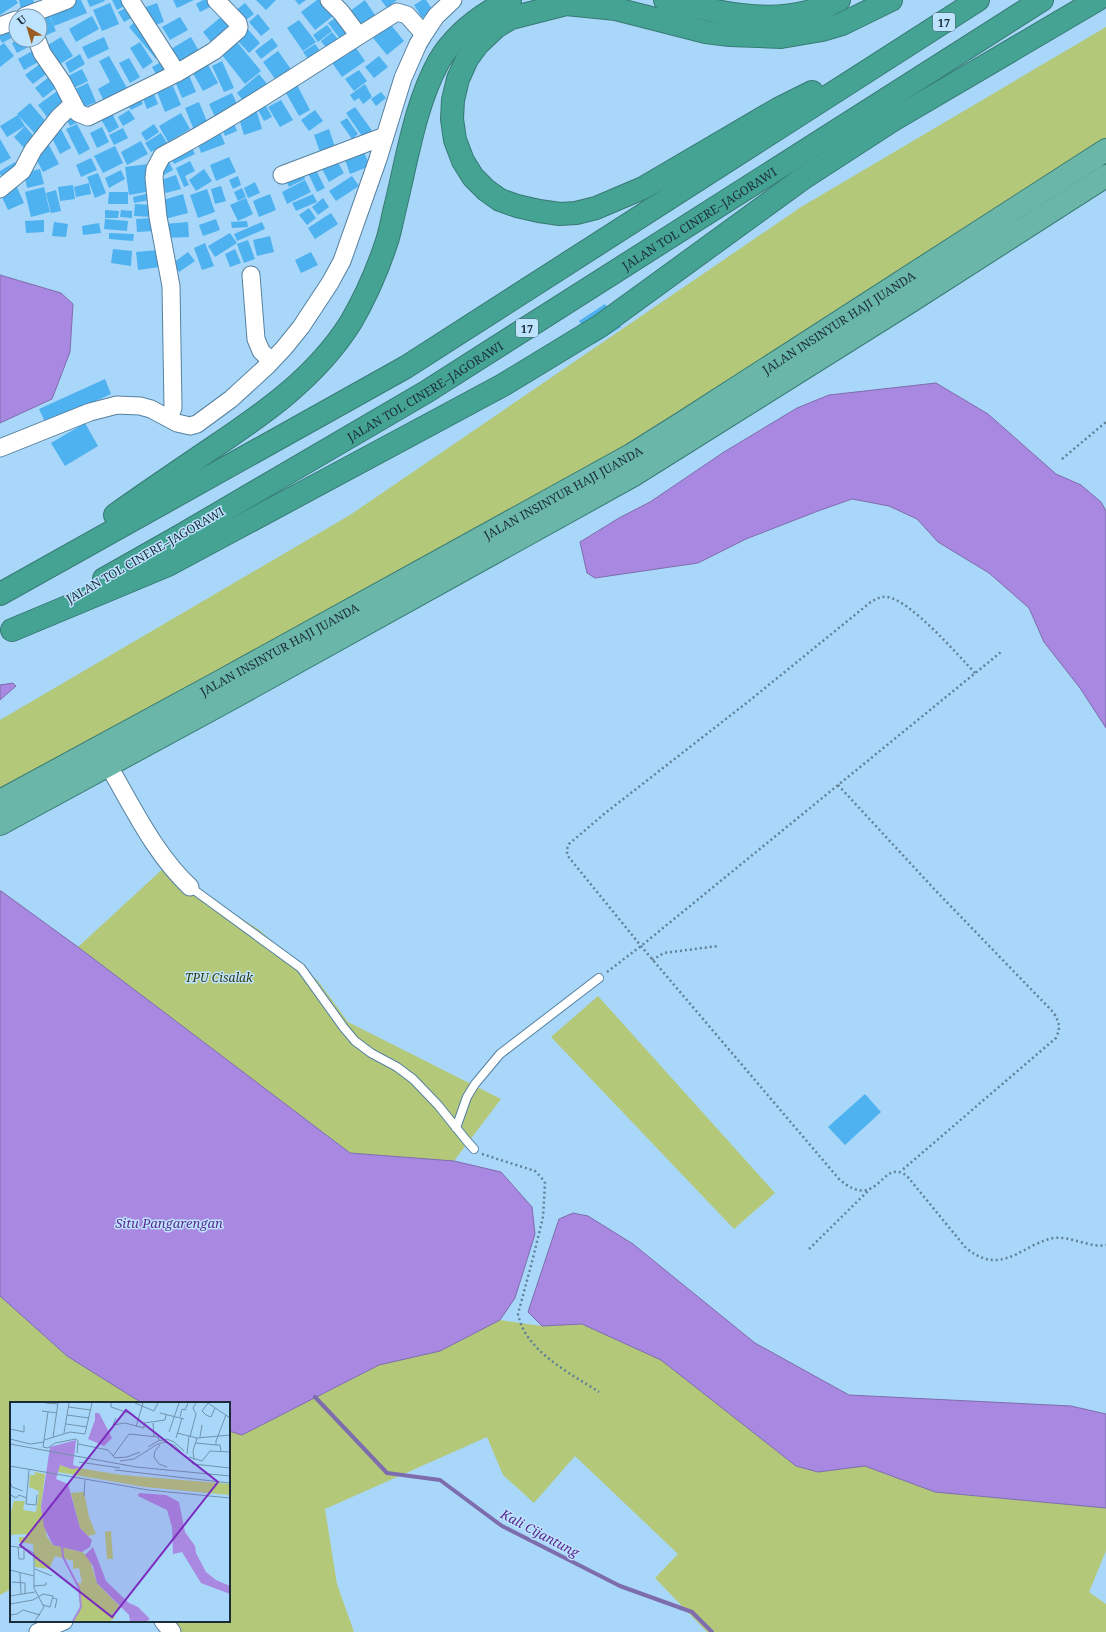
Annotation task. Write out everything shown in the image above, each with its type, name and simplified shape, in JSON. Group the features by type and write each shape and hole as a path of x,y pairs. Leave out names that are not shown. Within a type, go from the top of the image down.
{"highway":[{"path":"7,590 242,428 288,394 320,362 351,322 372,281 387,244 416,122 427,87 440,60 458,37 478,19 510,0"},
{"path":"665,0 726,14 764,18 787,16 816,10 839,0"},
{"path":"890,0 842,24 822,30 781,37 730,36 706,32 616,10 566,4 511,18 496,27 478,44 467,59 458,79 453,100 452,119 455,140 463,161 473,177 486,190 500,200 516,206 539,211 560,214 576,213 596,208 643,188 778,109 910,44"},
{"name":"17","path":"7,590 406,367 978,0"},
{"name":"JALAN TOL CINERE–JAGORAWI","path":"6,633 180,536 426,392 1042,0"},
{"path":"6,633 168,565 503,385 600,326 802,179 981,67 1097,0"},
{"name":"JALAN INSINYUR HAJI JUANDA","path":"0,824 108,765 229,689 631,455 1106,150"},
{"name":"JALAN INSINYUR HAJI JUANDA","path":"0,801 229,689 632,476 895,311 1106,176"}],"street":[{"path":"47,8 68,0"},
{"path":"130,0 178,73"},
{"path":"40,48 62,82 78,113 88,117 178,73 214,51 238,30 238,23 216,0"},
{"path":"329,0 341,12 359,36"},
{"path":"0,448 90,412 117,404 140,406 151,409 184,425 190,426 197,424 231,399 271,361 284,348 312,311 342,261 385,136 403,78 424,34 436,16 452,0"},
{"path":"169,418 173,408 171,286 158,217 154,178 157,163 162,156 241,112 274,89 397,12 407,15 424,34"},
{"path":"0,189 22,171 33,150 59,117 73,104"},
{"path":"282,175 385,136"},
{"path":"251,274 256,339 261,351 271,361"},
{"path":"108,765 158,851 176,874 190,887"},
{"path":"38,1632 62,1622"},
{"path":"164,1622 172,1632"}],"lane":[{"path":"190,887 301,968 355,1041 371,1053 397,1067 413,1079 438,1105 474,1149"},
{"path":"456,1128 467,1097 475,1084 500,1054 598,978"}],"path":[{"path":"1062,459 1106,422"},
{"path":"870,1189 862,1191 855,1190 840,1179 640,946 568,855 567,849 569,844 604,814 749,701 872,601 881,597 888,597 900,602 941,636 975,673"},
{"path":"598,978 640,946 1001,652"},
{"path":"838,785 936,891 1054,1013 1060,1023 1060,1030 1056,1038 901,1171"},
{"path":"652,960 664,953 718,946"},
{"path":"474,1149 484,1156 535,1171 541,1176 545,1183 543,1217 530,1272 519,1308 519,1322 542,1354 599,1392"},
{"path":"809,1248 870,1189 888,1174 895,1171 901,1171 907,1176 966,1248 975,1256 985,1260 1011,1257 1046,1239 1066,1238 1106,1246"}],"green space":[{"path":"1106,27 1106,138 595,467 56,760 0,788 0,720 350,515 801,207"},
{"name":"TPU Cisalak","path":"167,865 190,886 258,929 318,981 348,1022 501,1099 454,1161 350,1153 78,947"},
{"path":"598,996 775,1193 734,1229 551,1037"},
{"path":"0,1296 67,1356 140,1402 10,1402 10,1590 0,1595"},
{"path":"500,1320 542,1326 582,1324 661,1360 796,1466 818,1472 865,1466 935,1492 1106,1508 1106,1551 1089,1592 1106,1604 1106,1632 707,1632 655,1578 678,1554 575,1456 534,1503 503,1475 487,1437 325,1509 337,1584 354,1632 179,1632 172,1622 230,1622 230,1431 242,1435 379,1365 440,1351"}],"water":[{"path":"0,275 61,293 73,304 70,352 52,399 0,423"},
{"path":"936,383 988,414 1056,474 1081,485 1101,502 1106,511 1106,728 1080,688 1044,642 1029,608 989,573 938,542 917,519 889,506 852,499 746,539 698,563 595,578 587,573 580,542 619,518 650,502 724,452 797,408 829,395"},
{"path":"13,683 16,686 0,700 0,685"},
{"name":"Situ Pangarengan","path":"0,891 78,947 350,1153 454,1161 501,1172 532,1207 535,1234 515,1298 500,1320 440,1351 379,1365 242,1435 230,1431 230,1402 140,1402 67,1356 0,1296"},
{"path":"573,1213 588,1216 633,1244 755,1343 849,1395 1071,1406 1106,1414 1106,1508 935,1492 865,1466 818,1472 796,1466 661,1360 582,1324 542,1326 528,1312 559,1219"}],"building":[{"path":"0,0 16,0 18,3 8,8 8,10 0,15"},
{"path":"19,0 33,0 35,5 21,8"},
{"path":"74,0 81,0 87,13 54,26 48,10"},
{"path":"87,0 104,0 105,1 90,7"},
{"path":"112,0 126,0 128,4 117,10"},
{"path":"173,0 194,0 177,8"},
{"path":"203,0 214,0 216,4 200,12 196,4"},
{"path":"256,0 276,0 266,10"},
{"path":"295,0 306,0 299,5"},
{"path":"317,0 327,0 337,13 315,30 301,12"},
{"path":"365,0 379,21 360,34 346,14"},
{"path":"381,0 397,0 387,8"},
{"path":"422,0 426,0 433,10 422,18 414,5"},
{"path":"110,3 119,24 102,31 93,10"},
{"path":"157,3 164,22 150,27 143,8"},
{"path":"245,3 254,14 243,22 235,11"},
{"path":"129,6 135,16 124,22 118,12"},
{"path":"48,12 56,31 48,34"},
{"path":"227,12 238,26 214,46 203,32"},
{"path":"258,14 270,29 261,36 249,22"},
{"path":"341,14 356,35 344,44 328,23"},
{"path":"92,16 99,29 76,42 69,29"},
{"path":"180,17 188,30 170,40 162,27"},
{"path":"137,20 164,52 156,59 129,27"},
{"path":"299,20 316,42 303,51 287,28"},
{"path":"327,25 332,31 318,42 313,35"},
{"path":"391,25 404,41 387,55 373,38"},
{"path":"7,26 8,28 8,40 2,43 0,39 0,29"},
{"path":"246,27 260,43 249,53 234,37"},
{"path":"332,32 342,44 330,53 321,41"},
{"path":"61,37 73,56 60,64 48,45"},
{"path":"104,37 109,49 88,59 82,47"},
{"path":"191,37 201,55 177,69 166,52"},
{"path":"272,38 278,46 261,59 255,51"},
{"path":"140,42 153,62 143,69 130,48"},
{"path":"237,42 261,71 245,84 222,55"},
{"path":"4,43 14,56 0,67 0,46"},
{"path":"315,44 324,56 312,64 303,52"},
{"path":"14,48 26,48 17,53"},
{"path":"356,48 365,61 342,77 328,57 340,49 345,56"},
{"path":"34,50 40,61 24,70 18,59"},
{"path":"278,51 293,72 278,83 263,62"},
{"path":"80,54 85,64 70,73 65,63"},
{"path":"109,56 127,88 104,101 98,89 110,82 99,61"},
{"path":"379,56 388,67 374,78 365,67"},
{"path":"129,58 140,77 130,83 119,63"},
{"path":"168,58 173,67 157,76 152,67"},
{"path":"44,61 51,70 33,84 25,75"},
{"path":"206,61 218,83 203,91 191,70"},
{"path":"222,61 234,88 224,92 212,66"},
{"path":"82,69 88,81 72,89 66,77"},
{"path":"359,70 367,81 354,91 345,79"},
{"path":"54,73 62,83 43,98 35,88"},
{"path":"188,73 196,92 182,98 174,79"},
{"path":"259,74 268,85 245,103 237,93"},
{"path":"294,79 310,110 299,116 282,86"},
{"path":"88,83 96,102 79,109 71,91"},
{"path":"365,84 372,97 363,104 359,98 354,101 350,95"},
{"path":"173,86 181,105 165,112 157,92"},
{"path":"60,89 69,102 47,117 38,105"},
{"path":"152,89 158,104 147,109 141,94"},
{"path":"381,92 386,98 376,106 371,99"},
{"path":"232,93 240,111 217,121 209,104"},
{"path":"138,95 143,104 131,110 126,102"},
{"path":"281,100 293,120 280,127 268,107"},
{"path":"199,102 208,124 194,130 185,108"},
{"path":"264,102 272,117 264,121 256,106"},
{"path":"30,103 48,124 36,135 17,114"},
{"path":"355,107 373,132 364,139 346,113"},
{"path":"109,108 119,127 109,133 98,114"},
{"path":"256,109 262,129 244,135 238,115"},
{"path":"74,110 80,121 70,126 64,115"},
{"path":"129,110 135,119 123,126 118,117"},
{"path":"315,110 323,121 309,131 301,120"},
{"path":"181,113 190,129 168,142 159,126"},
{"path":"18,115 25,126 7,137 0,126"},
{"path":"347,118 358,134 352,139 340,122"},
{"path":"233,120 237,131 225,136 220,124"},
{"path":"77,124 90,149 79,155 66,129"},
{"path":"154,124 159,132 146,141 141,133"},
{"path":"25,126 36,139 25,149 14,137"},
{"path":"102,127 109,142 97,148 90,133"},
{"path":"123,128 128,138 114,145 109,135"},
{"path":"61,129 71,148 60,154 50,134"},
{"path":"329,129 336,150 321,155 314,135"},
{"path":"220,132 225,144 201,153 197,141"},
{"path":"161,133 167,143 151,152 145,143"},
{"path":"0,139 11,158 0,164"},
{"path":"141,141 148,154 127,165 121,152"},
{"path":"190,144 195,154 174,164 169,155"},
{"path":"49,145 59,164 43,172 33,153"},
{"path":"115,146 123,163 103,173 94,156"},
{"path":"363,150 370,166 350,174 344,157"},
{"path":"229,157 236,172 216,181 210,165"},
{"path":"91,158 97,170 81,177 76,165"},
{"path":"336,159 344,173 329,182 321,167"},
{"path":"190,161 195,171 185,176 189,185 184,187 176,168"},
{"path":"15,162 21,171 5,181 0,174 0,171"},
{"path":"169,162 173,170 162,176 158,167"},
{"path":"148,164 152,191 129,195 125,167"},
{"path":"40,169 44,184 27,188 24,173"},
{"path":"204,169 212,181 196,191 189,180"},
{"path":"121,170 125,179 109,188 105,178"},
{"path":"316,170 325,188 317,192 308,173"},
{"path":"302,172 305,179 289,187 286,180"},
{"path":"98,173 106,193 95,198 87,177"},
{"path":"176,175 181,189 166,193 161,180"},
{"path":"238,176 241,185 233,189 229,180"},
{"path":"352,176 359,186 336,201 329,191"},
{"path":"305,180 311,192 287,204 282,192"},
{"path":"255,182 260,193 248,198 244,188"},
{"path":"15,183 24,203 8,210 0,193"},
{"path":"89,183 91,194 76,197 74,187"},
{"path":"73,185 75,199 60,201 58,187"},
{"path":"221,186 226,201 215,204 211,189"},
{"path":"44,187 50,212 31,217 25,192"},
{"path":"242,188 246,197 238,201 234,192"},
{"path":"207,189 215,212 198,218 190,195"},
{"path":"56,190 61,211 51,213 46,193"},
{"path":"109,192 128,192 128,204 108,204"},
{"path":"154,192 155,199 134,203 133,197"},
{"path":"183,194 188,213 165,219 160,201"},
{"path":"270,194 276,210 259,217 253,201"},
{"path":"313,194 317,202 296,211 292,203"},
{"path":"246,198 253,214 238,221 230,205"},
{"path":"323,198 329,207 318,215 312,207"},
{"path":"135,204 154,205 153,217 134,216"},
{"path":"309,208 316,218 307,225 299,215"},
{"path":"105,210 119,211 118,218 105,218"},
{"path":"121,210 132,211 132,218 120,217"},
{"path":"331,213 338,224 315,239 308,228"},
{"path":"153,218 154,231 137,232 136,219"},
{"path":"105,219 128,221 127,231 104,229"},
{"path":"216,219 220,230 203,236 199,225"},
{"path":"44,220 44,232 26,233 25,221"},
{"path":"247,221 248,227 232,228 231,222"},
{"path":"54,222 68,224 66,237 52,236"},
{"path":"188,222 189,237 165,238 164,224"},
{"path":"262,222 265,229 237,241 234,234"},
{"path":"99,223 101,233 83,235 82,226"},
{"path":"109,233 134,234 133,241 109,239"},
{"path":"230,233 237,243 215,257 208,246"},
{"path":"270,236 274,252 257,256 253,240"},
{"path":"248,240 255,259 244,263 237,244"},
{"path":"205,243 214,266 202,270 194,248"},
{"path":"113,249 132,251 131,266 111,263"},
{"path":"235,249 241,263 230,267 225,254"},
{"path":"158,250 160,267 138,270 136,252"},
{"path":"188,252 195,261 179,272 173,263"},
{"path":"311,252 318,265 301,273 295,260"},
{"path":"605,304 621,327 594,344 579,321"},
{"path":"105,379 111,394 46,424 39,409"},
{"path":"85,423 98,446 65,466 51,443"},
{"path":"865,1094 881,1112 845,1145 828,1127"}],"waterway":[{"name":"Kali Cijantung","path":"315,1397 387,1473 440,1480 502,1526 620,1586 692,1612 712,1632"}]}
